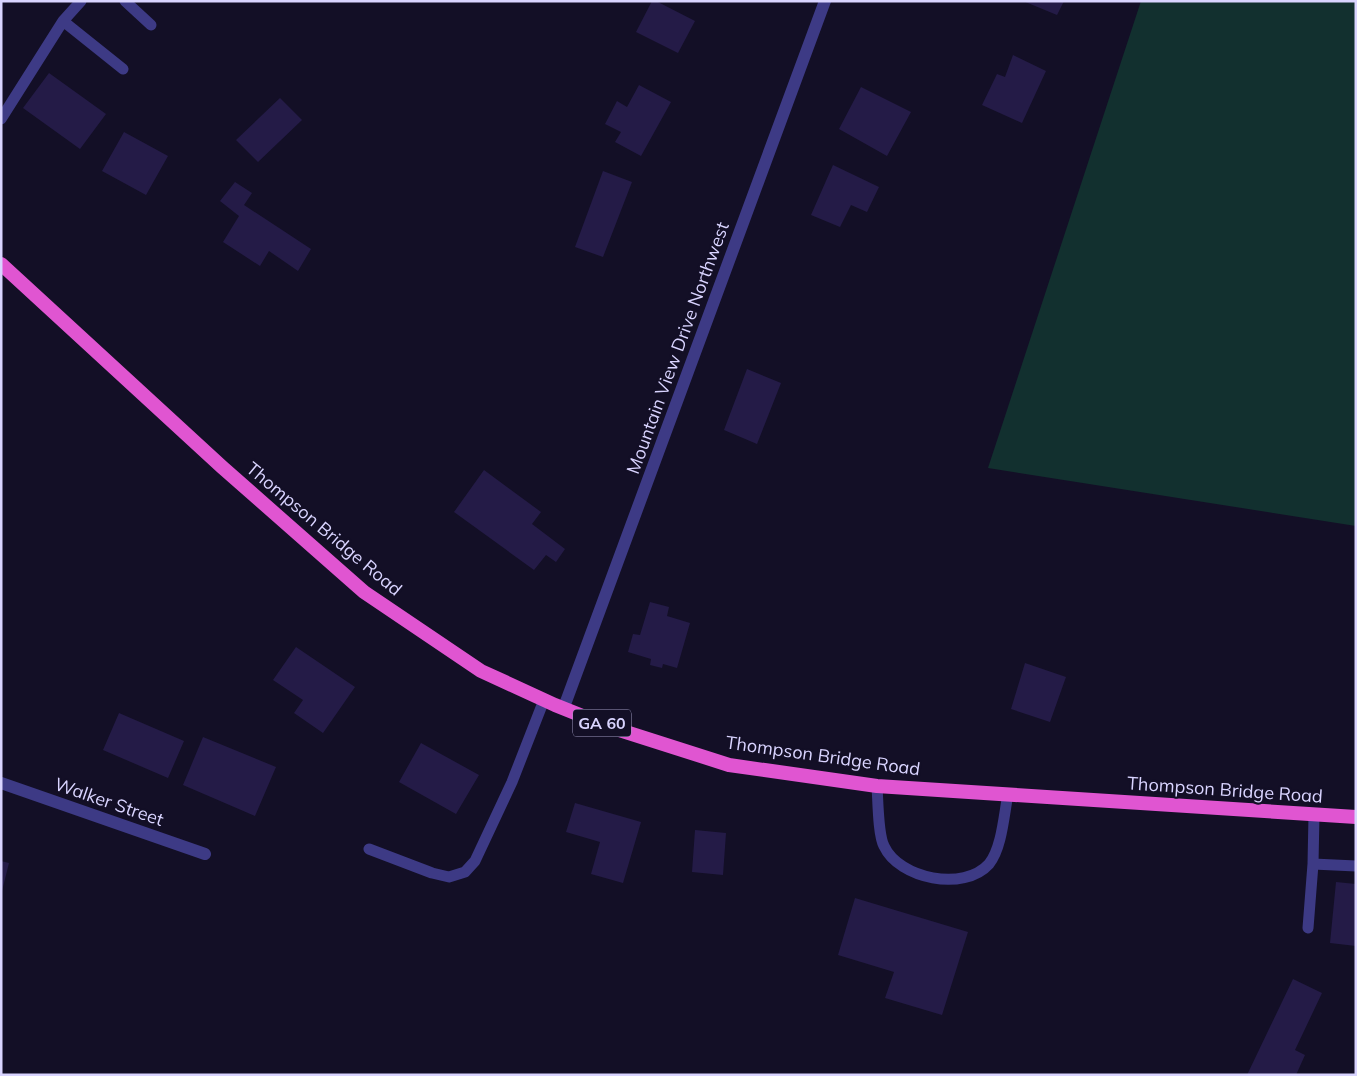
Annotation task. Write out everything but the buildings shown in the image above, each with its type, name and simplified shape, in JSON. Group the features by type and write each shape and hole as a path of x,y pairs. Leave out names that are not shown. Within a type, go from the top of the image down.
{"highway":[{"name":"Thompson Bridge Road","path":"1,264 222,467 364,592 481,671 544,700 610,727 729,765 877,786 1356,817"}],"street":[{"name":"Mountain View Drive Northwest","path":"564,707 825,1"},
{"name":"Walker Street","path":"1,783 205,854"}],"lane":[{"path":"1,119 63,21 81,1"},
{"path":"124,1 151,25"},
{"path":"63,21 124,69"},
{"path":"369,849 432,873 449,876 465,872 475,860 512,782 544,700"},
{"path":"877,786 883,844 893,861 910,872 954,880 973,875 989,863 1000,838 1008,794"},
{"path":"1308,928 1313,864 1314,814"},
{"path":"1313,864 1356,866"}],"green space":[{"path":"1141,1 1356,1 1356,526 988,468"}]}
